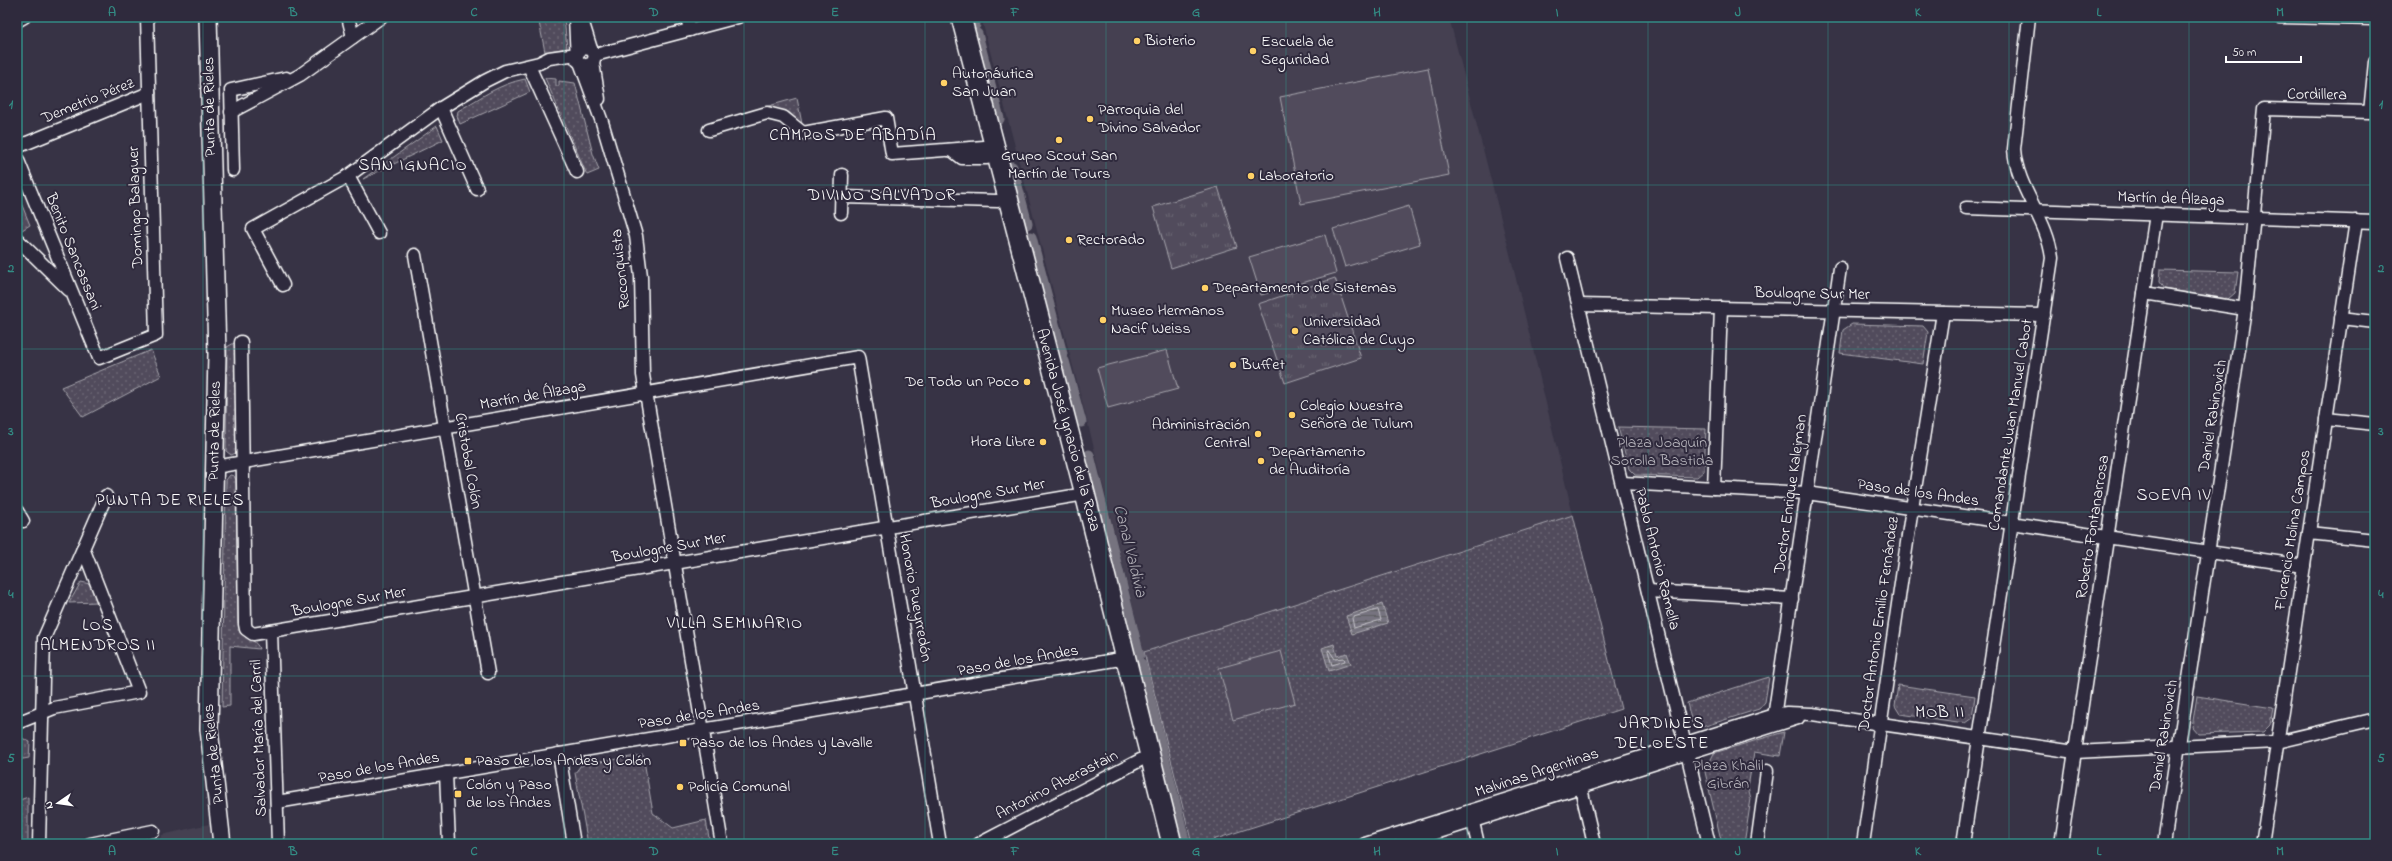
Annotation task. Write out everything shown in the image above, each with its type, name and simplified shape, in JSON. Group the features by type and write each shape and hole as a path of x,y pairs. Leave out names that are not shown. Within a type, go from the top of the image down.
{"main road":[{"name":"Avenida José Ignacio de la Roza","path":"951,17 998,201 1081,494"},
{"name":"Avenida José Ignacio de la Roza","path":"961,17 1081,494 1145,758 1162,844"},
{"name":"Avenida José Ignacio de la Roza","path":"1145,758 1172,844"}],"street":[{"path":"17,21 24,17"},
{"name":"Domingo Balaguer","path":"99,358 156,335 147,17"},
{"name":"Punta de Rieles","path":"208,17 216,332 215,467 209,729 222,844"},
{"path":"348,17 353,37"},
{"path":"231,112 300,75 381,17"},
{"name":"Reconquista","path":"575,17 578,58 602,122 636,236 640,276 643,375 722,844"},
{"name":"Reconquista","path":"581,17 593,56 602,122"},
{"path":"687,17 690,30"},
{"path":"283,284 253,229 348,176 441,108 505,71 578,58 588,66 593,56 738,17"},
{"name":"Comandante Juan Manuel Cabot","path":"1963,844 2052,258 2046,233 2037,210 2019,179 2014,150 2029,17"},
{"path":"2279,17 2375,20"},
{"path":"578,58 582,48 593,56"},
{"name":"Cordillera","path":"2264,109 2370,112 2375,62"},
{"path":"534,65 577,172"},
{"path":"233,170 231,90 300,75"},
{"name":"Demetrio Pérez","path":"17,147 149,93"},
{"path":"441,108 477,189"},
{"name":"Daniel Rabinovich","path":"2164,844 2245,309 2255,218 2264,109"},
{"path":"709,130 767,113 783,117 803,133 886,118 892,154 949,150 986,153"},
{"name":"Benito Sancassani","path":"17,158 99,358"},
{"path":"841,213 842,175"},
{"path":"348,176 379,234"},
{"path":"841,197 998,201"},
{"name":"Martín de Álzaga","path":"1966,208 2375,222"},
{"name":"Roberto Fontanarrosa","path":"2061,844 2156,214"},
{"name":"Florencio Molina Campos","path":"2262,844 2356,221"},
{"path":"17,239 73,294"},
{"name":"Cristobal Colón","path":"416,255 488,673"},
{"name":"Pablo Antonio Ramella","path":"1568,258 1709,844"},
{"name":"Doctor Enrique Kalejman","path":"1774,720 1840,268"},
{"path":"2144,293 2245,309"},
{"name":"Boulogne Sur Mer","path":"1579,305 2044,316"},
{"path":"1714,488 1721,308"},
{"name":"Doctor Antonio Emilio Fernández","path":"1863,844 1882,724 1912,508 1944,313"},
{"path":"2341,318 2375,322"},
{"path":"241,342 242,463"},
{"name":"Martín de Álzaga","path":"215,467 858,357"},
{"name":"Honorio Pueyrredón","path":"858,357 940,844"},
{"path":"2326,419 2375,424"},
{"name":"Boulogne Sur Mer","path":"242,463 245,624 248,631 258,634 1081,494"},
{"name":"Paso de los Andes","path":"1622,483 1807,493 2304,566"},
{"path":"39,844 44,638 106,496"},
{"path":"2309,533 2375,540"},
{"path":"17,723 54,708 139,692 83,548"},
{"path":"1648,591 1792,599"},
{"name":"Salvador María del Carril","path":"271,631 278,844"},
{"name":"Paso de los Andes","path":"277,802 1121,659"},
{"name":"Malvinas Argentinas","path":"1365,844 1471,816 1793,713 1812,714 2075,752 2277,742 2375,719"},
{"path":"559,754 574,844"},
{"name":"Antonino Aberastain","path":"979,844 1145,758"},
{"path":"1756,844 1767,771"},
{"path":"446,773 448,844"},
{"path":"1579,782 1594,844"},
{"path":"1471,816 1478,844"},
{"name":"Malvinas Argentinas","path":"1401,844 1471,816"},
{"path":"90,844 153,831"}],"shaded area":[{"name":"Universidad Católica de Cuyo","path":"981,17 1449,17 1510,254 1573,515 1144,652 1089,428"},
{"path":"209,824 211,844 156,844 162,835"}],"green space":[{"path":"538,17 564,17 567,48 545,52"},
{"path":"1428,68 1449,175 1301,204 1280,97"},
{"path":"545,78 556,79 556,86 559,86 559,81 575,83 593,154 599,170 587,175"},
{"path":"525,79 530,92 460,124 457,116 458,111 498,88"},
{"path":"797,98 802,124 789,112 765,107"},
{"path":"437,126 443,140 363,179"},
{"path":"1218,187 1237,247 1171,268 1153,207"},
{"path":"17,193 30,225 22,230 17,225"},
{"path":"1409,206 1420,244 1345,267 1333,229"},
{"path":"1325,235 1336,273 1261,295 1249,257"},
{"path":"2160,270 2238,272 2235,293 2228,299 2164,289 2159,282"},
{"path":"1335,278 1361,358 1285,383 1258,304"},
{"path":"1852,324 1923,326 1928,332 1923,364 1840,353 1843,330"},
{"path":"236,342 236,453 231,455 226,451 227,347"},
{"path":"151,350 161,376 83,417 61,387"},
{"path":"1167,350 1178,389 1108,408 1097,368"},
{"name":"Plaza Joaquín Sorolla Bastida","path":"1618,427 1706,429 1704,471 1697,477 1635,475 1629,469"},
{"path":"230,475 234,476 236,480 238,622 246,635 256,643 259,649 230,646 230,706 222,707 226,480"},
{"path":"1573,515 1621,709 1200,844 1192,844 1144,652"},
{"path":"81,582 90,584 98,602 69,603"},
{"path":"1281,651 1295,703 1233,720 1219,668"},
{"path":"1769,677 1765,702 1759,709 1699,728 1692,723 1687,703"},
{"path":"1898,685 1975,696 1972,718 1965,723 1900,714 1895,706"},
{"path":"2197,696 2273,708 2270,725 2263,732 2198,734 2192,727"},
{"name":"Plaza Khalil Gibrán","path":"1784,732 1780,756 1754,752 1748,787 1751,799 1744,844 1722,844 1705,772 1714,753"},
{"path":"22,738 30,742 29,758 17,760 17,740"},
{"path":"643,755 653,813 673,828 706,820 710,844 588,844 575,773 581,765"},
{"path":"28,797 28,842 17,844 17,801"}],"water":[{"path":"1382,604 1388,623 1352,634 1346,616"},
{"path":"1334,644 1337,656 1347,653 1351,664 1329,671 1322,648"}],"waterway":[{"name":"Canal Valdivia","path":"973,17 975,25"},
{"name":"Canal Valdivia","path":"977,34 999,119"},
{"name":"Canal Valdivia","path":"1012,167 1027,224"},
{"name":"Canal Valdivia","path":"1031,237 1062,354"},
{"name":"Canal Valdivia","path":"1064,361 1081,422"},
{"name":"Canal Valdivia","path":"1089,455 1139,655"},
{"name":"Canal Valdivia","path":"1141,664 1185,844"}],"place":[{"name":"Bioterio","path":"1137,41"},
{"name":"Escuela de Seguridad","path":"1253,51"},
{"name":"Autonáutica San Juan","path":"944,83"},
{"name":"Parroquia del Divino Salvador","path":"1090,119"},
{"name":"Grupo Scout San Martín de Tours","path":"1059,140"},
{"name":"Laboratorio","path":"1251,176"},
{"name":"Rectorado","path":"1069,240"},
{"name":"Departamento de Sistemas","path":"1205,288"},
{"name":"Museo Hermanos Nacif Weiss","path":"1103,320"},
{"name":"Universidad Católica de Cuyo","path":"1295,331"},
{"name":"Buffet","path":"1233,365"},
{"name":"De Todo un Poco","path":"1027,382"},
{"name":"Colegio Nuestra Señora de Tulum","path":"1292,415"},
{"name":"Administración Central","path":"1258,434"},
{"name":"Hora Libre","path":"1043,442"},
{"name":"Departamento de Auditoría","path":"1261,461"},
{"name":"Paso de los Andes y Lavalle","path":"683,743"},
{"name":"Paso de los Andes y Colón","path":"468,761"},
{"name":"Policía Comunal","path":"680,787"},
{"name":"Colón y Paso de los Andes","path":"458,794"}],"district":[{"name":"CAMPOS DE ABADÍA","path":"853,135"},
{"name":"SAN IGNACIO","path":"413,165"},
{"name":"DIVINO SALVADOR","path":"882,195"},
{"name":"SOEVA IV","path":"2174,495"},
{"name":"PUNTA DE RIELES","path":"170,500"},
{"name":"VILLA SEMINARIO","path":"735,623"},
{"name":"LOS ALMENDROS II","path":"98,635"},
{"name":"MOB II","path":"1940,712"},
{"name":"JARDINES DEL OESTE","path":"1662,733"}]}
